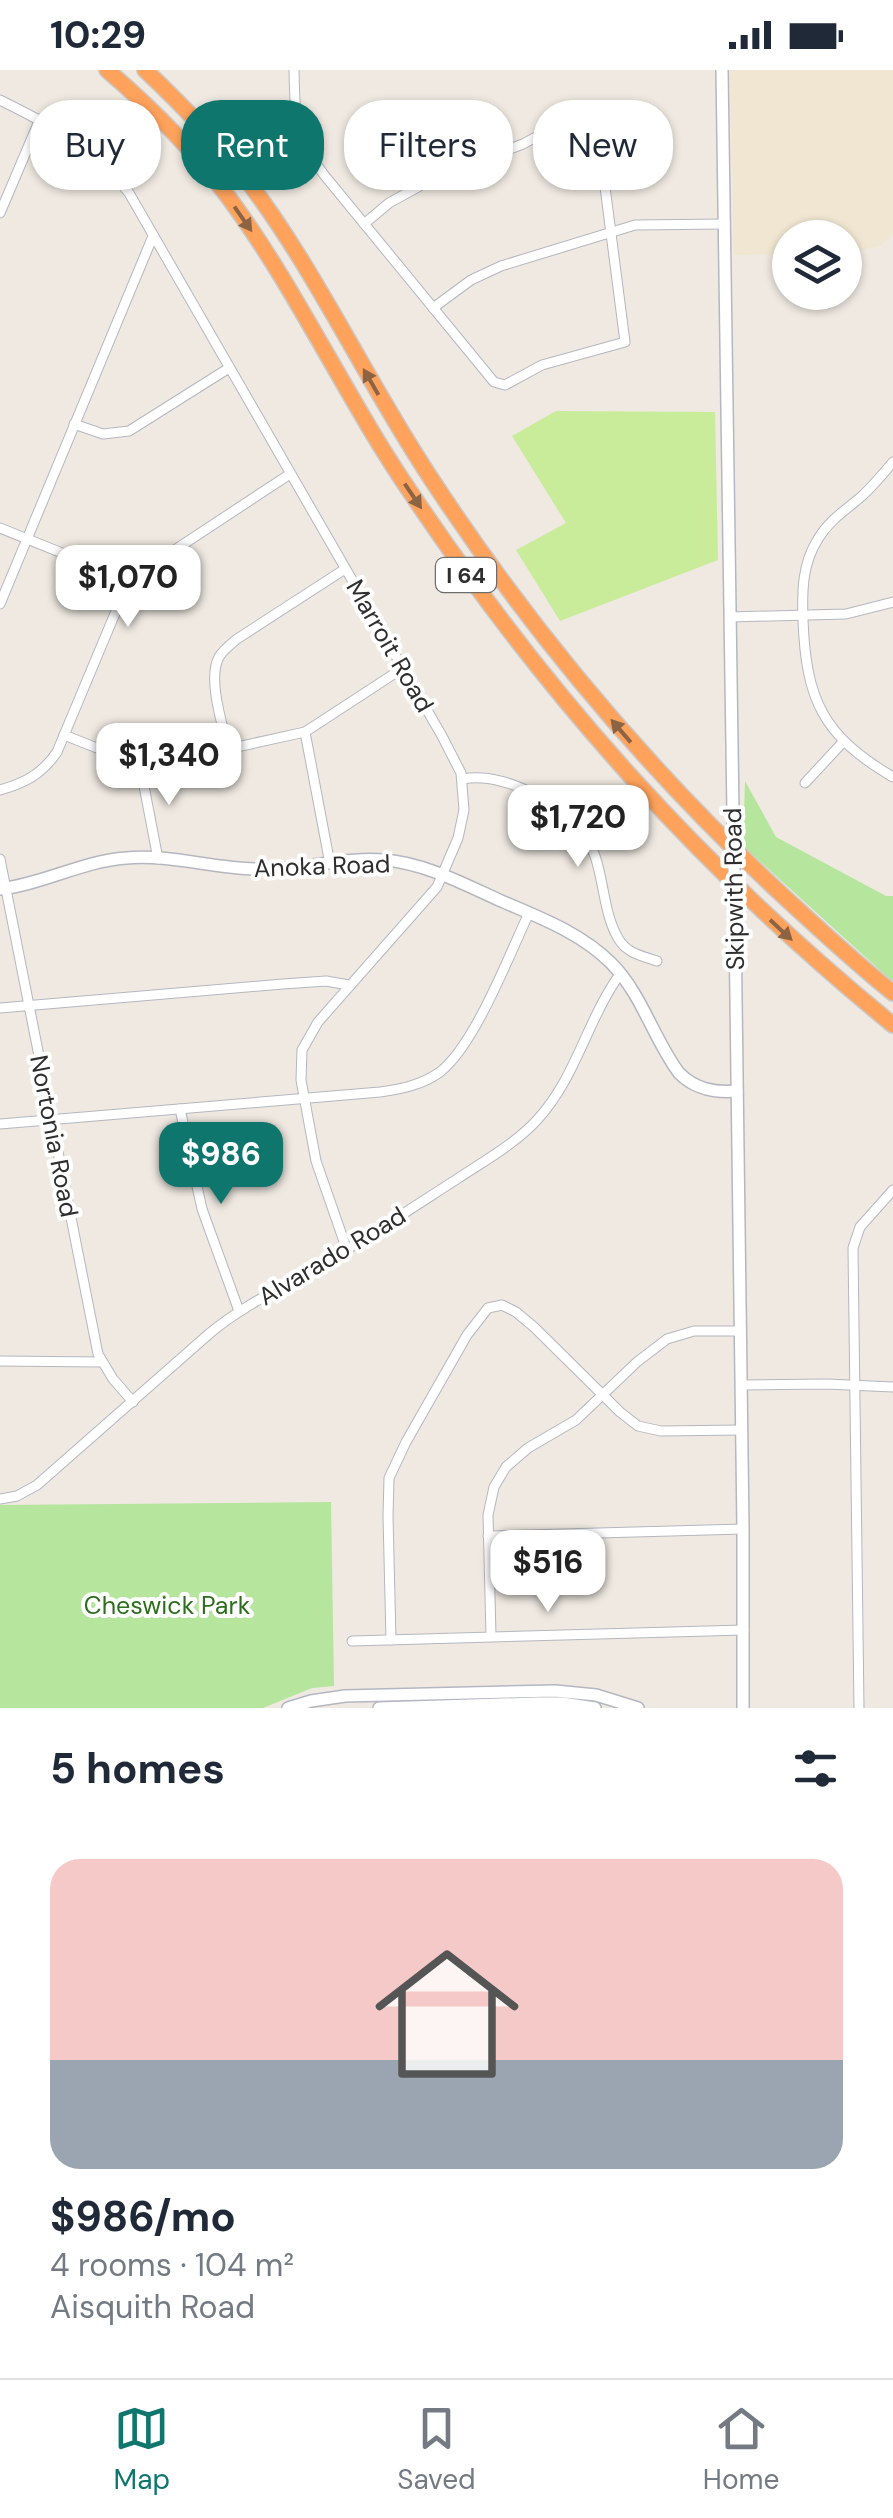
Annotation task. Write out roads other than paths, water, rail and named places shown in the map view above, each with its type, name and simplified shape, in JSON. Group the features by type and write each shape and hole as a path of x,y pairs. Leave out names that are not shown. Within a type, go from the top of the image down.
{"highway":[{"name":"I 64","path":"107,70 170,128 225,193 290,291 409,491 486,603 569,709 732,884 801,949 893,1025"},
{"name":"I 64","path":"145,70 187,110 246,178 430,477 514,599 588,693 718,835 856,963 893,992"}],"main road":[{"name":"Skipwith Road","path":"722,70 744,1708"},
{"name":"Anoka Road","path":"3,889 129,857 251,869 382,860 409,864 529,913 591,945 632,989 679,1073 703,1089 737,1091"},
{"path":"288,1708 346,1696 555,1690 596,1695 638,1708"},
{"path":"379,1708 537,1703 595,1708"}],"street":[{"path":"294,70 295,112 312,159 364,224 494,382 505,385 542,365 624,342 597,125 589,113 436,176 389,203 364,224"},
{"name":"Marroit Road","path":"0,100 30,115"},
{"path":"0,213 30,143"},
{"name":"Marroit Road","path":"127,190 463,778 462,826 437,887 311,1031 303,1047 300,1071 316,1161 346,1250"},
{"path":"433,308 486,272 635,225 725,224"},
{"path":"0,604 153,236"},
{"path":"74,424 103,434 128,431 228,368"},
{"path":"893,462 832,520 817,540 806,564 803,583 805,664 821,712 844,742 893,776"},
{"path":"0,790 43,771 56,752 129,580 290,474"},
{"path":"0,528 129,580"},
{"path":"228,750 215,680 216,664 222,653 237,639 345,569"},
{"path":"730,617 846,614 893,602"},
{"path":"64,735 140,764 228,750 305,732 403,668"},
{"path":"305,732 330,864"},
{"path":"805,783 844,742"},
{"path":"140,764 158,858"},
{"path":"463,778 482,777 517,785 579,830 595,857 618,938 630,951 657,961"},
{"name":"Nortonia Road","path":"0,859 90,1316 102,1362 133,1402"},
{"path":"0,1124 399,1089 425,1080 454,1058 474,1027 529,913"},
{"name":"Alvarado Road","path":"0,1498 17,1496 37,1485 240,1311 346,1250 486,1160 535,1123 572,1069 620,974"},
{"path":"0,1008 326,981 350,985"},
{"path":"180,1109 202,1210 240,1311"},
{"path":"859,1708 853,1259 856,1237 866,1219 893,1190"},
{"path":"391,1640 389,1478 482,1312 496,1305 507,1307 534,1327 632,1422 652,1430 742,1430"},
{"path":"491,1636 488,1515 490,1498 506,1467 528,1448 576,1420 637,1362 670,1337 694,1331 741,1331"},
{"path":"0,1361 102,1362"},
{"path":"742,1385 893,1386"},
{"path":"488,1536 744,1529"},
{"path":"352,1641 744,1630"}],"park label":[{"name":"Cheswick Park","path":"167,1605"}]}
